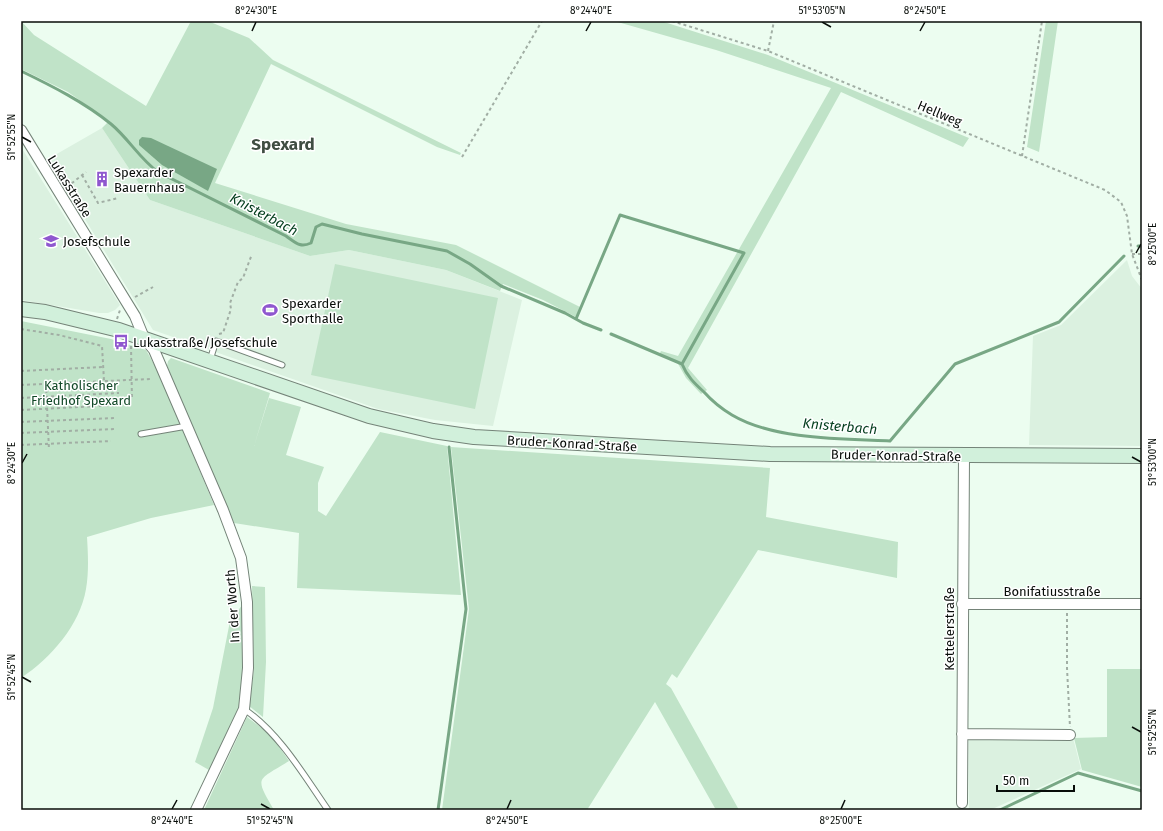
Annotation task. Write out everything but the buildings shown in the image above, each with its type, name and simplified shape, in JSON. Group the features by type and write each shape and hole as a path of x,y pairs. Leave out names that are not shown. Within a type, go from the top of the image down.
{"street":[{"name":"Lukasstraße","path":"21,130 135,316 138,340"},
{"name":"Bruder-Konrad-Straße","path":"21,310 45,312 210,361 369,416 432,432 474,437 770,454 1142,456"},
{"name":"In der Worth","path":"138,340 154,350 223,510 241,558 247,602 248,668 244,709 196,810"},
{"name":"Kettelerstraße","path":"962,803 964,455"},
{"name":"Bonifatiusstraße","path":"962,604 1142,604"},
{"path":"962,734 1070,735"}],"lane":[{"path":"210,361 216,341 282,365"},
{"path":"141,434 187,426"},
{"path":"244,709 256,717 285,747 328,810"}],"path":[{"path":"462,156 542,21"},
{"name":"Hellweg","path":"672,21 768,51 1105,190 1121,202 1128,216 1132,254 1142,280"},
{"path":"768,51 774,21"},
{"path":"1022,156 1042,21"},
{"path":"69,186 86,172"},
{"path":"82,175 98,203 118,198"},
{"path":"218,334 223,333 231,309 230,303 238,282 243,278 252,254"},
{"path":"1132,254 1142,254"},
{"path":"138,296 153,287"},
{"path":"21,329 59,335 102,346 104,381"},
{"path":"132,400 132,380 138,340"},
{"path":"21,371 103,367"},
{"path":"21,385 150,378"},
{"path":"46,384 49,450"},
{"path":"21,398 119,393"},
{"path":"21,410 117,405"},
{"path":"21,422 116,418"},
{"path":"21,433 115,429"},
{"path":"21,445 111,441"},
{"path":"1068,604 1067,668 1070,735"}],"shaded area":[{"path":"102,128 150,200 310,256 349,250 446,270 522,300 493,426 435,420 378,409 153,330 48,159"},
{"path":"142,137 151,138 217,169 208,191 162,165 139,145 139,140"},
{"name":"Josefschule","path":"21,147 120,305 115,310 108,313 99,313 21,300"},
{"path":"1127,260 1132,276 1142,289 1142,446 1029,445 1033,336 1061,325"},
{"path":"969,738 1073,738 1081,769 990,810 969,810"}],"green space":[{"path":"21,21 34,35 146,106 191,21 208,21 249,38 273,60 461,153 460,155 437,147 271,64 215,183 346,224 456,245 580,307 576,317 543,300 503,284 500,291 446,270 349,250 310,256 150,200 102,128 109,121 68,92 21,69"},
{"path":"614,21 661,21 768,55 969,138 963,147 841,92 688,368 707,390 701,394 686,378 677,362 659,355 661,351 678,356 831,88 716,50"},
{"path":"1046,21 1058,21 1039,152 1027,147"},
{"path":"335,264 498,298 475,409 311,375"},
{"name":"Katholischer Friedhof Spexard","path":"21,321 111,339 146,350 159,373 214,505 151,518 87,537 87,583 83,602 78,615 71,628 53,651 21,678"},
{"path":"171,358 270,393 254,446 269,398 301,407 286,455 324,467 318,483 318,511 326,516 380,432 447,446 461,595 297,588 299,533 234,523 167,366 168,361"},
{"path":"451,447 770,468 766,517 898,542 897,578 758,550 677,678 672,674 666,684 671,688 739,810 716,810 655,702 587,810 442,810 469,609"},
{"path":"252,586 265,587 266,662 263,717 249,706 254,670"},
{"path":"243,604 244,669 239,708 209,770 195,762 213,708 230,621"},
{"path":"1107,669 1142,669 1142,787 1082,770 1074,738 1107,737"},
{"path":"247,717 271,735 289,761 270,772 262,780 263,791 274,810 204,810"}],"waterway":[{"name":"Knisterbach","path":"21,71 68,95 101,116 111,124 145,161 158,172 286,236 298,244 304,245 311,243 316,227 322,224 362,234 447,251 470,264 501,286 601,330"},
{"path":"576,319 620,215 744,253 682,364"},
{"name":"Knisterbach","path":"611,334 682,364 691,379 714,402 732,415 749,423 788,434 809,437 890,441 955,364 1059,322 1124,256"},
{"path":"438,810 466,609 449,447"},
{"path":"1000,810 1078,773 1142,791"}],"place":[{"name":"Spexarder Bauernhaus","path":"102,179"},
{"name":"Josefschule","path":"51,241"},
{"name":"Spexarder Sporthalle","path":"270,310"},
{"name":"Lukasstraße/Josefschule","path":"121,342"}],"district":[{"name":"Spexard","path":"283,144"}]}
